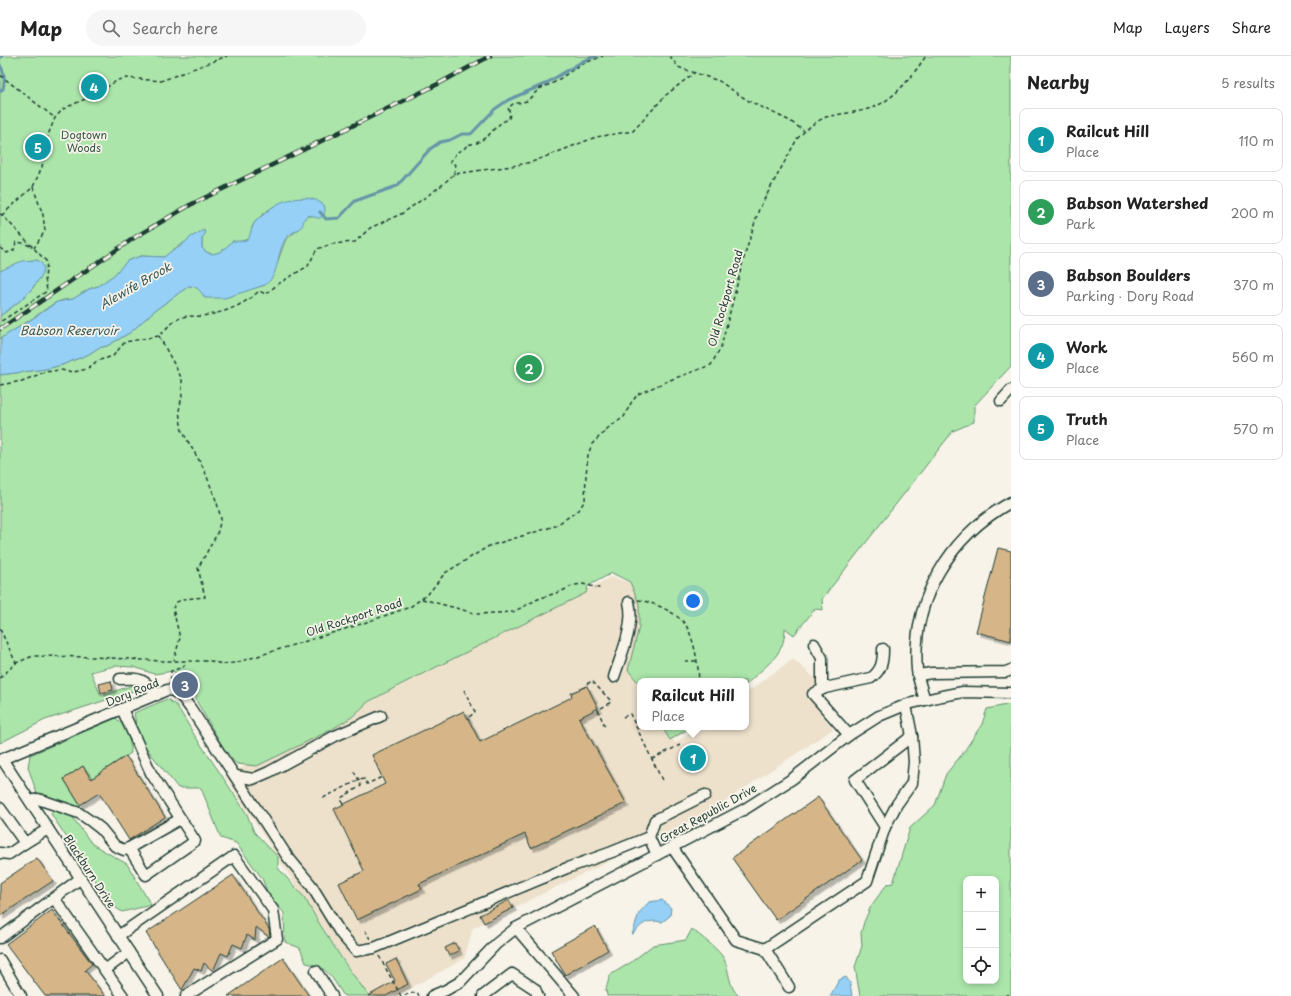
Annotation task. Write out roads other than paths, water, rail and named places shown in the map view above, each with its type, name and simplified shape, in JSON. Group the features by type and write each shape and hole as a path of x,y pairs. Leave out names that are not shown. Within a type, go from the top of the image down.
{"street":[{"path":"1001,401 1011,390"},
{"path":"925,700 917,671 917,644 922,612 935,578 952,551 973,529 993,512 1011,502"},
{"path":"614,677 630,626 631,609 629,602"},
{"path":"814,644 822,658 822,683 824,688"},
{"path":"849,735 813,694 824,688 871,678 881,668 883,649"},
{"path":"918,675 932,673 1006,672 1011,670"},
{"path":"120,679 137,678 145,681 157,695"},
{"name":"Dory Road","path":"1,759 167,690 173,690 180,694 191,709 287,856 311,885 341,934 356,951 374,948 567,868 649,837"},
{"name":"Great Republic Drive","path":"432,996 460,982 496,944 516,928 746,809 792,779 849,735 879,716 906,705 963,692 1011,693"},
{"path":"765,949 867,881 885,827 897,804 912,783 914,762 912,736 906,705"},
{"path":"122,709 151,773 195,841 146,875 129,848"},
{"path":"236,776 253,778 269,772 335,736 381,716"},
{"path":"885,827 855,780 912,736"},
{"name":"Blackburn Drive","path":"1,759 158,996"},
{"path":"657,855 649,837 655,820 705,795"},
{"path":"30,801 38,799 79,813 97,826 116,846 124,850 180,819"},
{"path":"0,808 25,843"},
{"path":"0,853 9,854 48,829"},
{"path":"672,847 736,940 765,949 789,987"},
{"path":"118,936 234,856 273,910 277,939 186,996"},
{"path":"0,938 81,878"},
{"path":"54,898 123,996"},
{"path":"516,928 574,996"},
{"path":"105,970 130,952"},
{"path":"0,960 21,996"},
{"path":"316,972 332,996"},
{"path":"483,996 512,974 535,990 538,996"}],"water":[{"name":"Babson Reservoir","path":"307,198 316,200 324,205 324,214 320,218 311,215 306,217 303,225 289,235 282,247 274,274 265,285 225,298 205,298 197,288 189,286 154,311 131,332 107,346 98,348 89,354 62,365 46,369 0,375 1,338 57,302 73,299 89,289 98,286 114,275 127,261 141,256 164,257 191,237 204,230 205,234 202,238 202,248 206,252 214,254 218,253 232,241 247,239 255,222 272,207 283,201"},
{"name":"Babson Reservoir","path":"37,260 42,264 44,269 40,278 25,296 0,316 0,271 22,261"},
{"path":"662,900 671,908 670,916 662,922 652,921 645,923 632,935 639,913 649,902"},
{"path":"846,977 850,983 852,996 830,996 839,980"}],"waterway":[{"name":"Alewife Brook","path":"320,212 326,219 339,218 355,201 397,186 430,149 440,142 450,140 462,134 471,134 495,109 508,100 545,84 583,61 596,56"},
{"path":"0,65 4,73 3,89 0,91"}],"railway":[{"path":"0,329 137,236 190,205 438,84 490,56"}],"place":[{"name":"Work","path":"94,87"},
{"name":"Truth","path":"38,147"},
{"name":"Babson Watershed","path":"529,368"},
{"name":"Babson Boulders","path":"185,685"},
{"name":"Railcut Hill","path":"693,758"}],"park label":[{"name":"Dogtown Woods","path":"84,140"}]}
